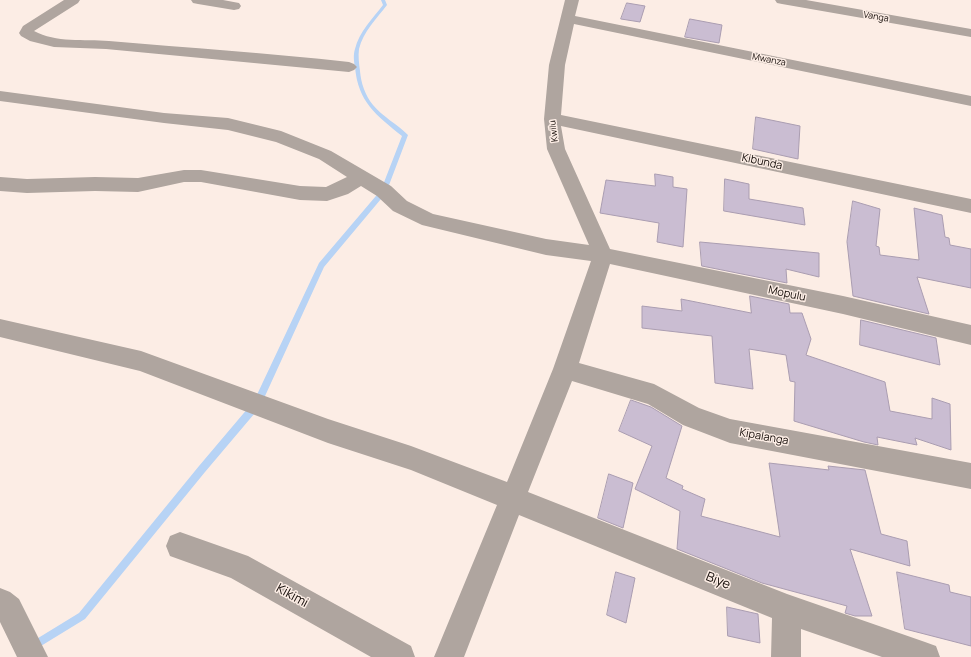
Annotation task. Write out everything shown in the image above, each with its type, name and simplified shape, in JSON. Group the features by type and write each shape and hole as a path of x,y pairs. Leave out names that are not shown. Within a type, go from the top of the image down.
{"street":[{"path":"72,0 28,29 26,33 32,37 60,43 104,44 152,50 279,59 349,67"},
{"path":"198,0 234,6"},
{"name":"Kwilu","path":"572,0 557,65 552,118 556,149 603,255"},
{"name":"Vanga","path":"782,0 971,34"},
{"name":"Mwanza","path":"568,19 971,101"},
{"name":"Mopulu","path":"0,96 164,118 228,124 281,137 325,155 384,191 400,206 429,220 546,247 603,255 843,305 971,335"},
{"name":"Kibunda","path":"552,118 971,206"},
{"path":"0,184 27,186 95,184 138,185 184,176 201,176 300,193 327,194 367,182"},
{"path":"449,657 565,369 603,255"},
{"name":"Biye","path":"0,328 141,361 328,431 411,458 497,491 512,499 787,609 925,657"},
{"name":"Kipalanga","path":"565,369 654,395 692,417 730,431 971,476"},
{"name":"Kikimi","path":"180,546 238,566 400,657"},
{"path":"5,606 33,657"},
{"path":"786,657 787,609"}],"building":[{"path":"627,3 645,6 640,22 621,19"},
{"path":"690,19 722,25 719,43 685,37"},
{"path":"756,117 800,126 798,159 753,149"},
{"path":"655,174 673,177 673,187 687,189 683,247 657,242 659,223 600,213 606,180 655,186"},
{"path":"725,179 749,184 749,199 803,208 805,225 724,211"},
{"path":"853,201 880,209 876,246 879,247 880,255 919,260 914,208 942,215 945,237 949,238 950,245 971,249 971,288 917,277 929,314 853,296 847,242"},
{"path":"700,242 819,253 819,277 786,269 787,283 702,266"},
{"path":"750,296 789,304 790,313 802,313 811,339 806,355 885,382 890,411 932,419 932,398 950,404 951,450 915,438 917,445 877,437 878,445 794,421 795,382 790,381 786,355 749,349 753,389 715,383 712,336 642,328 642,306 682,311 681,299 751,313"},
{"path":"861,320 936,338 940,365 860,345"},
{"path":"631,400 651,407 682,426 666,478 683,486 682,489 705,499 701,516 780,537 769,463 829,470 828,466 865,470 881,534 907,541 910,566 850,549 872,616 855,616 845,613 847,606 762,583 677,549 680,511 635,489 652,446 619,431"},
{"path":"609,474 633,483 623,528 598,518"},
{"path":"616,572 635,578 626,623 607,615"},
{"path":"897,572 949,585 950,592 971,597 971,646 905,629"},
{"path":"727,607 758,614 760,643 728,636"}],"waterway":[{"path":"33,646 82,616 257,404 321,265 384,191 405,135 378,113 366,98 358,77 357,54 357,49 362,37 385,5 383,0"}]}
